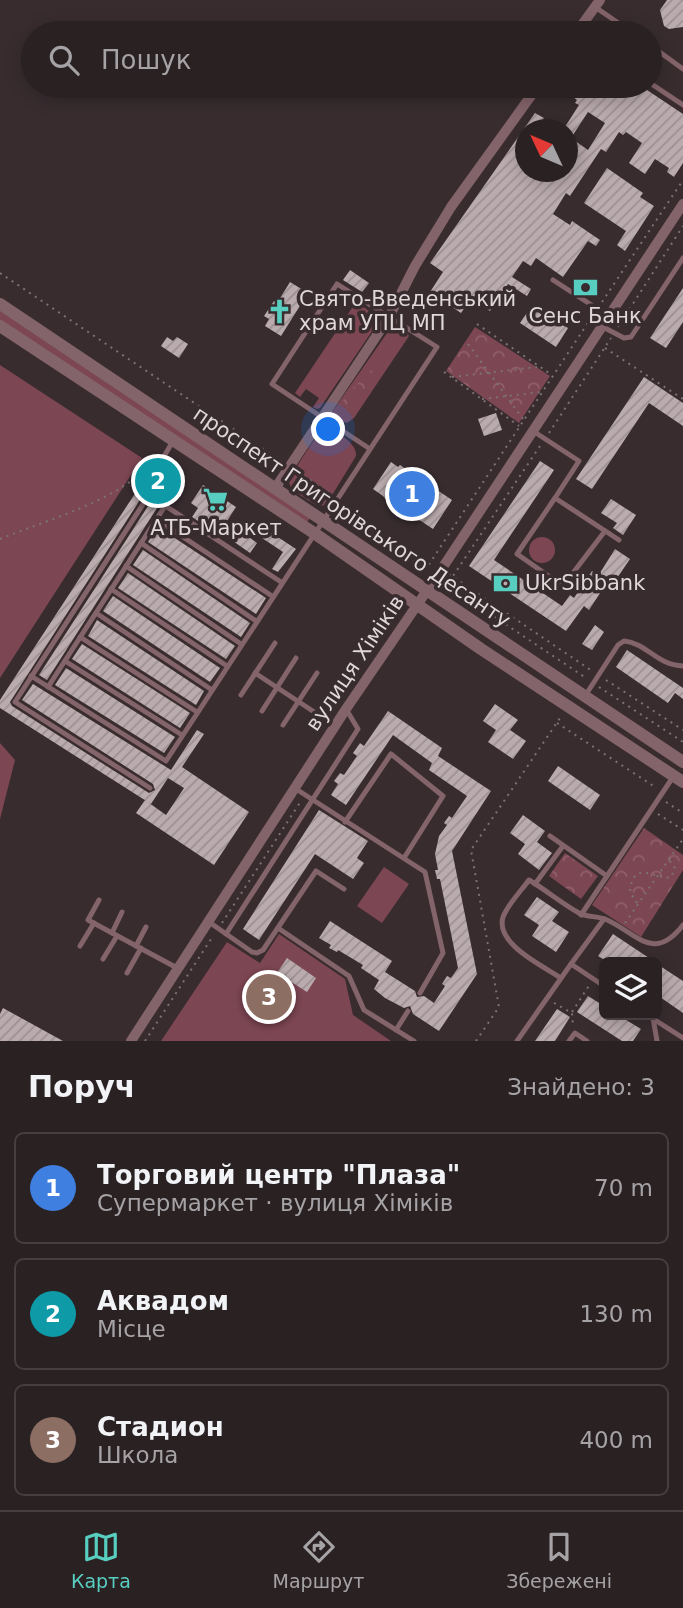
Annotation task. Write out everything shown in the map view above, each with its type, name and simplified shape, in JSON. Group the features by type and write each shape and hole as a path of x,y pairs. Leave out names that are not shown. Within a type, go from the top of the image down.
{"street":[{"path":"584,21 597,3"},
{"path":"276,487 389,317 415,266 451,207 529,98"},
{"name":"вулиця Хіміків","path":"131,1041 179,969 214,925 300,792 346,709 683,204"},
{"name":"проспект Григорівського Десанту","path":"0,304 683,762"},
{"name":"проспект Григорівського Десанту","path":"0,326 314,533 678,779"},
{"path":"548,692 557,678"},
{"path":"678,779 683,762"}],"lane":[{"path":"597,3 619,21"},
{"path":"662,54 683,69"},
{"path":"662,91 683,105"},
{"path":"603,327 624,338 631,337 683,258"},
{"path":"553,280 610,317"},
{"path":"32,676 166,761 281,582 370,449 436,347 337,284 272,384 370,449"},
{"path":"534,431 579,461 517,554 563,586 605,531"},
{"path":"159,466 173,441"},
{"path":"150,788 15,702 149,495 281,582"},
{"path":"555,498 619,540"},
{"path":"48,687 165,506"},
{"path":"156,519 272,596"},
{"path":"141,543 256,621"},
{"path":"126,566 241,644"},
{"path":"111,589 227,666"},
{"path":"96,613 212,690"},
{"path":"80,637 197,712"},
{"path":"585,696 618,645 624,641 632,642 668,666 683,666"},
{"path":"241,695 275,643"},
{"path":"262,711 296,658"},
{"path":"65,661 182,735"},
{"path":"255,673 335,726"},
{"path":"283,725 317,673"},
{"path":"226,934 358,729 346,709"},
{"path":"345,822 391,754 443,796 404,858"},
{"path":"581,915 651,809 678,779"},
{"path":"300,792 425,872 443,953 420,993"},
{"path":"550,836 607,876"},
{"path":"535,884 564,846"},
{"path":"214,925 257,953 263,950 316,871 344,889"},
{"path":"561,978 513,946 503,929 503,917 529,880 581,915 604,919 644,944 659,944 674,938 683,925"},
{"path":"99,900 88,920 179,969"},
{"path":"103,959 122,912"},
{"path":"517,1041 604,919"},
{"path":"80,946 94,923"},
{"path":"127,973 146,927"},
{"path":"278,928 349,976 364,1010 414,1041"},
{"path":"571,964 599,983"},
{"path":"397,1030 408,1011"},
{"path":"651,1020 657,1041"},
{"path":"655,1020 683,1038"},
{"path":"569,1041 575,1033 587,1041"}],"path":[{"path":"0,273 426,569 683,180"},
{"path":"683,226 447,585 683,743"},
{"path":"477,324 553,376"},
{"path":"468,344 524,420"},
{"path":"605,348 683,399"},
{"path":"451,377 539,367"},
{"path":"444,372 520,426"},
{"path":"481,399 542,392"},
{"path":"0,538 77,510 116,491 148,468 159,466"},
{"path":"287,471 337,498"},
{"path":"441,570 683,730"},
{"path":"476,1041 499,1007 471,850 568,706"},
{"path":"556,723 683,813"},
{"path":"145,1041 214,925 300,792"},
{"path":"651,809 683,830"},
{"path":"620,929 683,839"},
{"path":"638,904 630,891 633,880 645,872 665,878 673,874 675,868 668,860"},
{"path":"575,1033 572,1013 593,979"},
{"path":"546,998 572,1013"}],"green space":[{"path":"356,302 378,317 379,321 317,409 313,407 319,398 306,389 300,397 295,393"},
{"path":"0,311 310,518 308,521 0,320"},
{"path":"392,326 407,332 409,336 354,418 347,423 334,418 332,412"},
{"path":"475,327 550,376 519,423 446,371"},
{"path":"0,365 142,458 0,678"},
{"path":"372,370 378,376 365,398 357,406 353,417 342,418 338,408 340,402 350,396 350,391"},
{"path":"325,429 345,438 353,447 356,456 326,505 317,506 292,490 288,480 319,432"},
{"path":"542,537 551,541 555,550 551,559 542,563 533,559 529,550 533,541"},
{"path":"0,743 15,760 0,819"},
{"path":"644,828 683,855 683,870 641,937 592,905"},
{"path":"565,853 598,876 581,899 549,876"},
{"path":"384,867 409,884 382,923 357,906"},
{"path":"279,934 345,979 353,1015 391,1041 161,1041 227,942 260,963"}],"building":[{"path":"667,0 683,0 683,27 669,29 664,26 660,10"},
{"path":"574,98 659,98 683,114 683,163 674,177 667,172 669,168 655,159 645,174 629,163 642,143 626,132 623,135 619,132 606,152 601,149 570,196 566,193 553,214 570,225 572,221 600,240 596,246 588,241 563,277 536,258 531,266 523,261 512,277 531,289 527,296 508,284 490,311 471,298 461,313 430,292 443,272 430,263 515,142 515,182 578,182 578,143 588,150 605,123 588,112 578,127 578,119 570,119 579,105 575,103 577,100"},
{"path":"535,113 543,119 531,119"},
{"path":"607,168 643,193 640,197 654,206 625,251 617,245 626,231 584,203"},
{"path":"350,270 369,283 362,292 343,280"},
{"name":"Свято-Введенський храм УПЦ МП","path":"290,282 308,293 281,336 265,326 269,319 264,316 274,301 277,303"},
{"path":"683,288 683,322 666,348 650,338"},
{"path":"532,305 568,328 556,347 520,323"},
{"path":"167,337 173,341 177,337 188,344 179,358 161,346"},
{"path":"644,377 683,403 683,426 649,403 592,489 576,479"},
{"path":"496,413 502,430 484,436 478,419"},
{"path":"540,461 554,470 494,560 562,606 570,595 574,598 592,571 598,576 615,549 630,559 613,584 608,581 589,610 584,606 566,631 469,566"},
{"path":"391,462 398,467 400,465 452,500 433,529 421,521 398,514 383,496 373,489"},
{"path":"151,469 172,482 165,493 151,484 145,492 10,702 12,706 149,793 155,790 153,784 22,700 33,684 171,770 197,730 204,734 182,767 249,812 214,865 136,813 145,800 0,708 0,700","holes":["168,778 184,788 166,815 147,802 151,804"]},
{"path":"203,485 236,507 227,521 257,543 250,553 192,517 198,508 191,503"},
{"path":"611,499 636,515 623,535 613,528 617,523 601,513"},
{"path":"150,503 157,508 47,680 39,675"},
{"path":"261,526 296,549 278,572 272,569 283,552 256,534"},
{"path":"158,527 266,598 256,614 148,542"},
{"path":"143,550 250,623 241,637 133,565"},
{"path":"128,573 235,646 226,659 118,588"},
{"path":"113,596 220,668 210,682 103,611"},
{"path":"97,620 204,691 196,705 88,636"},
{"path":"595,625 604,632 592,650 582,644"},
{"path":"82,644 190,713 180,728 72,659"},
{"path":"627,650 683,688 683,699 675,693 668,703 616,667"},
{"path":"66,668 175,737 164,753 55,685"},
{"path":"495,704 518,720 510,730 526,741 513,759 488,742 496,730 483,721"},
{"path":"388,711 442,748 438,756 491,791 452,851 477,974 439,1031 413,1014 410,1006 404,1008 385,998 374,989 379,980 361,968 363,965 338,950 337,952 329,948 331,945 319,938 330,921 392,961 385,972 415,991 417,997 424,996 434,1003 445,986 442,984 447,976 451,978 458,968 440,879 437,879 435,870 438,870 435,854 439,836 447,825 444,823 449,816 452,818 467,796 429,770 432,763 393,735 346,805 331,795 338,784 334,781 340,773 344,775 357,756 353,753 360,743 364,746"},
{"path":"558,766 600,795 590,810 548,781"},
{"path":"319,810 368,841 357,858 364,863 353,879 315,854 259,940 243,929"},
{"path":"523,815 545,831 537,842 552,853 539,870 518,854 525,844 510,833"},
{"path":"537,897 559,912 552,921 569,932 556,952 532,936 539,925 524,915"},
{"path":"613,934 648,957 600,957"},
{"path":"287,958 316,978 307,992 277,973"},
{"path":"662,967 683,981 683,1013 662,998"},
{"path":"588,996 599,1003 599,1020 626,1020 641,1029 633,1041 622,1041 577,1012"},
{"path":"3,1008 63,1041 0,1041 0,1014"},
{"path":"557,1009 570,1017 555,1041 535,1041"}],"place":[{"name":"Сенс Банк","path":"585,287"},
{"name":"Свято-Введенський храм УПЦ МП","path":"279,311"},
{"name":"Аквадом","path":"158,481"},
{"name":"Торговий центр \"Плаза\"","path":"412,494"},
{"name":"АТБ-Маркет","path":"216,499"},
{"name":"UkrSibbank","path":"505,583"},
{"name":"Стадион","path":"269,997"}]}
